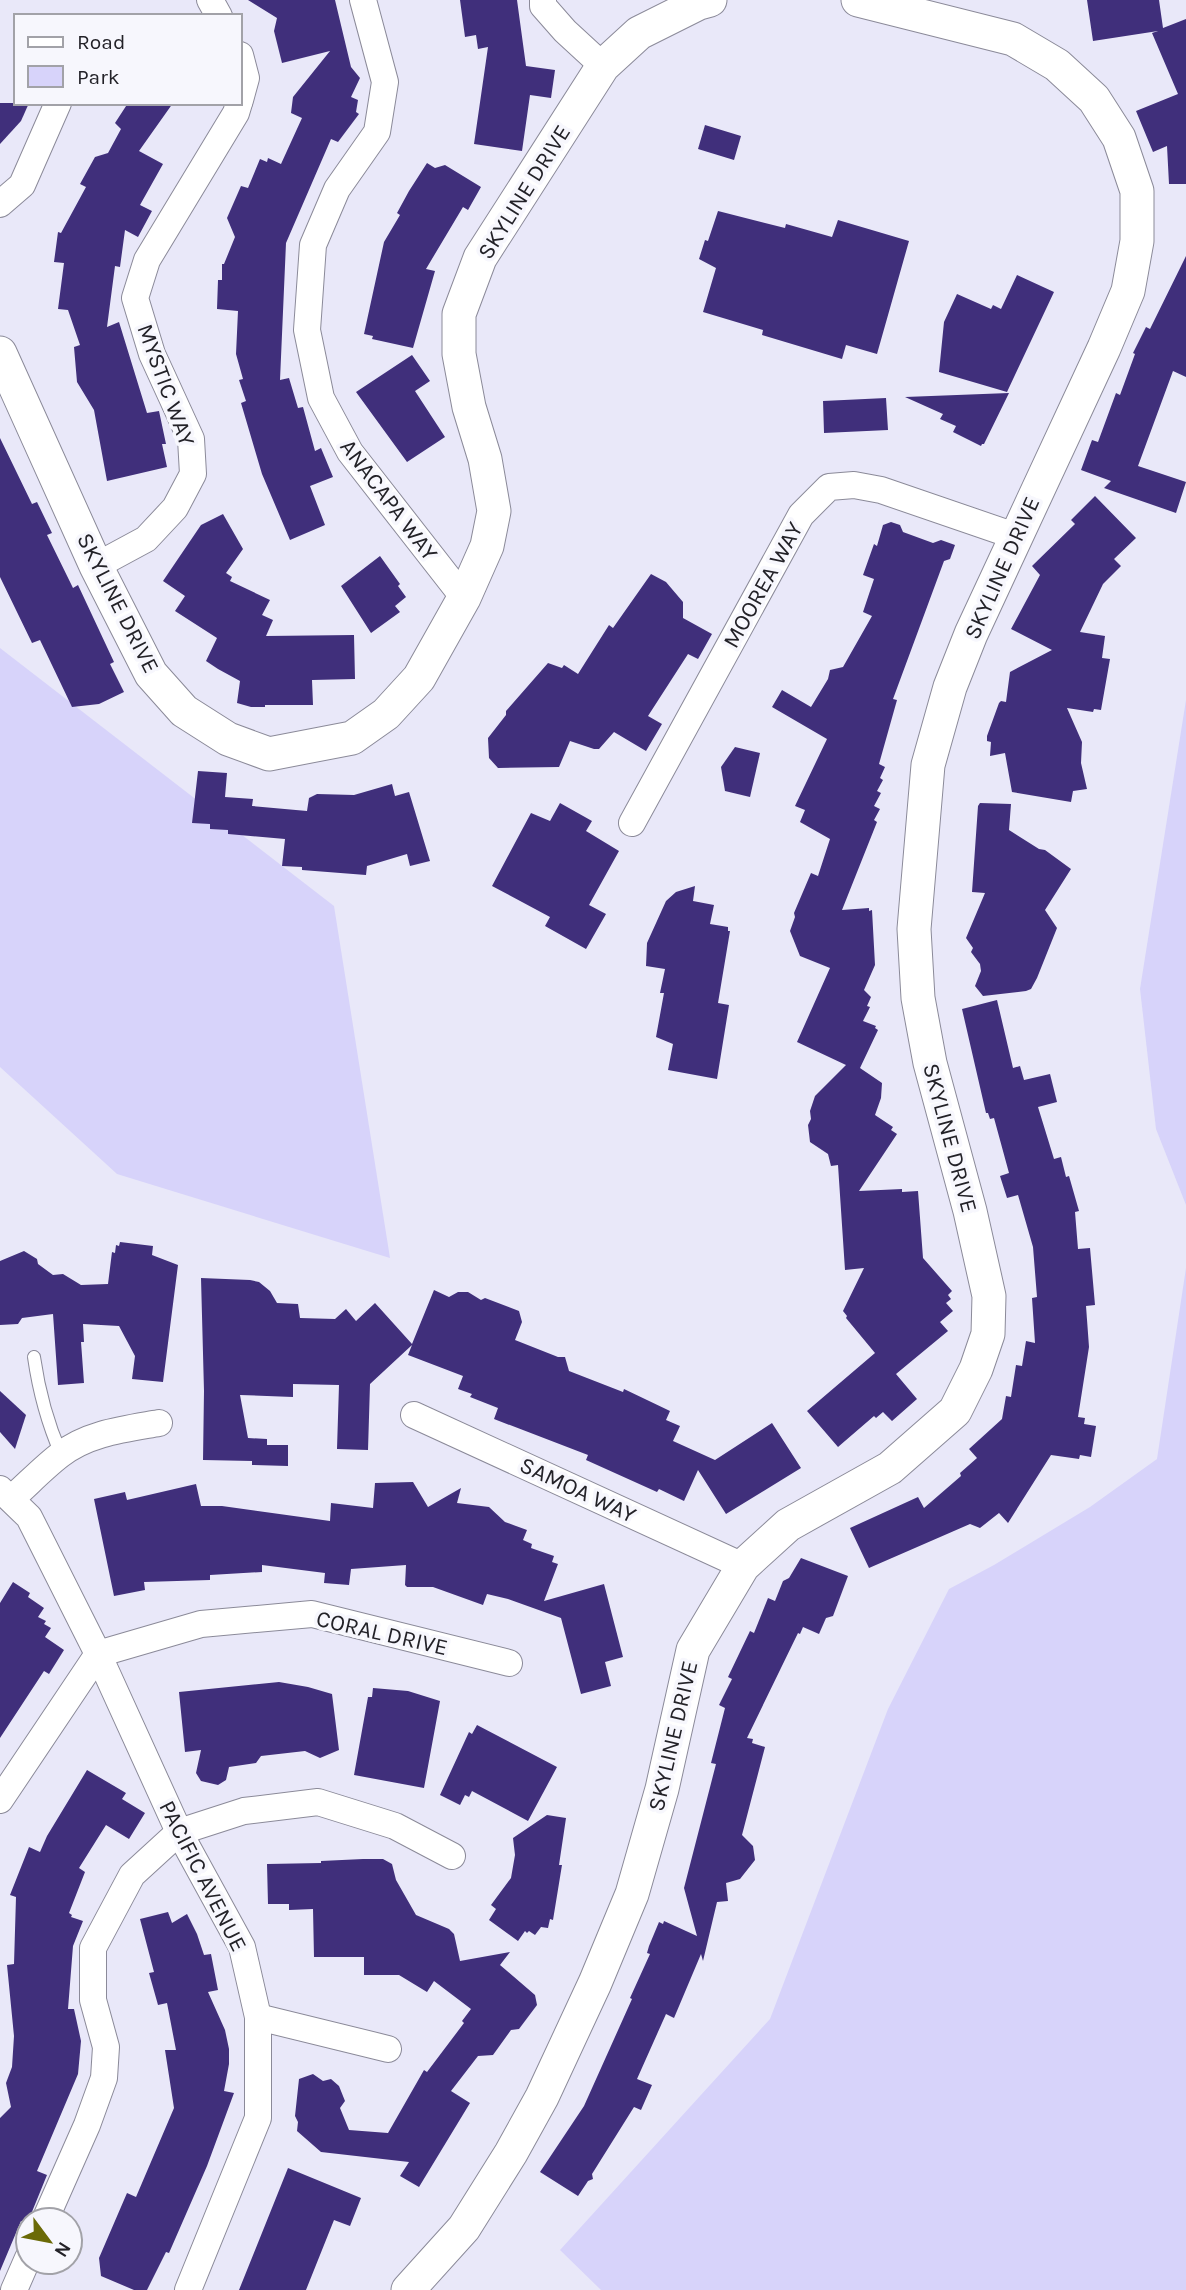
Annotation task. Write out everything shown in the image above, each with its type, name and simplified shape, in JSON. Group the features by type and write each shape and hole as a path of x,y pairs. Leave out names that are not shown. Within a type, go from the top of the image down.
{"street":[{"name":"ANACAPA WAY","path":"363,0 386,82 377,132 337,189 313,245 307,330 321,398 350,452 464,598"},
{"path":"542,0 543,6 565,31 603,66"},
{"name":"SKYLINE DRIVE","path":"0,353 96,566 151,674 184,711 228,739 269,754 352,738 386,713 419,678 464,598 487,547 494,511 485,460 469,407 459,354 459,314 480,258 603,66 639,33 672,15 710,0"},
{"name":"SKYLINE DRIVE","path":"408,2290 464,2228 511,2153 548,2084 595,1983 632,1894 663,1788 693,1650 743,1566 788,1525 890,1468 955,1411 976,1369 988,1334 989,1296 970,1211 930,1063 918,998 914,929 928,765 950,687 971,634 1128,291 1137,241 1137,191 1113,128 1094,99 1057,65 1013,39 858,0"},
{"name":"MYSTIC WAY","path":"242,63 246,78 242,92"},
{"path":"0,204 22,185 57,105"},
{"name":"MYSTIC WAY","path":"96,566 146,539 175,508 193,474 191,439 152,354 135,298 148,260 236,113 238,105"},
{"name":"MOOREA WAY","path":"632,823 801,515 829,487 855,485 881,490 1016,536"},
{"name":"SAMOA WAY","path":"414,1415 743,1566"},
{"path":"6,1494 61,1454 108,1432 159,1423"},
{"name":"PACIFIC AVENUE","path":"6,1494 29,1517 98,1654 179,1832 242,1947 258,2017 258,2118 188,2290"},
{"name":"CORAL DRIVE","path":"98,1654 201,1624 312,1614 509,1663"},
{"path":"0,1800 98,1654"},
{"path":"51,2206 87,2125 104,2078 106,2047 93,2000 93,1948 132,1875 179,1832 244,1811 318,1802 395,1826 452,1856"},
{"path":"258,2017 388,2049"}],"lane":[{"path":"34,1357 40,1398 61,1454"}],"green space":[{"path":"0,648 334,906 390,1258 117,1174 0,1067"},
{"path":"1186,700 1186,1205 1156,1129 1140,989"},
{"path":"1186,1268 1186,2290 601,2290 560,2250 770,2019 888,1709 949,1589 1090,1507 1157,1459"}],"building":[{"path":"248,0 335,0 351,67 360,78 351,97 358,100 356,112 359,114 338,142 331,139 286,243 280,380 289,378 298,408 303,407 315,451 321,448 333,477 310,486 325,525 290,540 262,474 241,403 246,401 239,380 243,379 236,354 238,311 217,309 218,280 222,280 222,264 235,237 227,218 241,186 248,188 260,159 267,162 268,158 281,164 302,118 291,113 293,97 330,51 282,63 274,31 277,18"},
{"path":"460,0 517,0 526,66 555,70 551,98 530,95 522,151 474,144 488,47 478,49 476,35 465,37"},
{"path":"1087,0 1159,0 1163,28 1186,19 1186,184 1169,184 1167,146 1153,152 1136,111 1178,94 1152,33 1158,31 1093,41"},
{"path":"0,103 28,105 21,121 0,144"},
{"path":"127,105 172,105 139,151 163,164 140,205 152,211 138,237 125,230 120,267 115,266 107,327 119,322 147,413 159,411 166,444 162,444 167,467 107,481 94,410 77,382 74,347 80,345 68,310 58,309 64,263 54,262 58,232 61,233 86,187 80,184 95,157 108,153 121,129 115,123"},
{"path":"705,125 741,136 734,160 698,149"},
{"path":"427,163 435,168 445,165 481,187 468,210 463,207 426,269 435,271 413,348 372,339 373,336 364,334 384,242 400,215 397,213"},
{"path":"718,211 785,228 786,224 832,237 838,220 909,241 877,354 846,345 842,359 762,335 763,330 703,312 716,268 699,259"},
{"path":"1186,256 1186,377 1173,371 1138,466 1186,482 1176,513 1104,488 1111,481 1081,470 1092,440 1098,442 1116,393 1120,395 1135,354 1133,353 1146,327 1150,329"},
{"path":"1017,275 1054,292 1007,392 939,372 944,322 957,294 991,309 993,305 1001,309"},
{"path":"412,355 430,381 415,391 445,437 407,462 356,392"},
{"path":"1009,393 981,446 953,432 956,426 940,419 943,414 905,397"},
{"path":"886,398 888,430 824,433 823,401"},
{"path":"0,438 32,504 37,502 52,533 47,535 73,588 78,585 114,662 110,664 124,692 99,704 72,707 40,640 32,643 0,577"},
{"path":"1095,496 1136,538 1114,559 1121,566 1103,584 1080,632 1105,636 1102,658 1110,659 1101,710 1094,709 1093,712 1067,708 1082,742 1081,763 1087,789 1073,791 1071,802 1012,792 1005,753 990,756 991,742 987,741 987,736 999,703 1006,702 1010,672 1052,650 1011,629 1040,575 1032,566 1075,524 1071,520"},
{"path":"223,514 243,549 226,573 232,577 230,581 270,600 262,615 273,620 266,636 354,635 355,679 312,680 313,705 251,707 237,703 240,681 206,661 217,638 175,611 185,596 163,581 201,525"},
{"path":"891,522 900,525 903,532 933,543 941,540 955,545 950,559 944,561 893,699 897,700 879,764 885,767 880,778 883,780 877,791 881,793 874,806 880,809 874,820 877,822 842,910 872,910 875,965 864,990 871,997 867,1006 870,1007 863,1021 876,1026 878,1030 860,1068 882,1083 881,1098 875,1115 893,1127 891,1130 897,1134 859,1191 918,1191 923,1258 952,1291 948,1295 951,1299 946,1303 953,1311 940,1322 948,1331 896,1374 917,1399 892,1421 883,1412 876,1418 874,1416 838,1447 807,1411 875,1353 843,1311 864,1268 845,1270 838,1165 831,1166 828,1154 810,1142 808,1125 815,1096 846,1065 797,1042 830,968 800,956 790,931 794,913 811,873 818,876 830,839 800,822 805,810 795,806 827,739 772,707 782,690 811,707 828,679 830,670 843,667 872,616 863,612 874,579 863,575 874,544 877,546 883,525"},
{"path":"380,556 406,597 395,606 400,612 371,633 341,586"},
{"path":"651,574 666,582 683,602 683,618 712,634 698,659 688,654 648,716 662,724 646,751 614,732 599,749 570,741 559,767 498,768 489,758 488,738 506,715 506,711 548,663 562,668 564,665 578,674 609,625 613,628"},
{"path":"735,747 760,753 750,797 725,791 721,767"},
{"path":"198,771 227,773 225,797 253,799 252,806 307,811 309,798 317,794 354,795 392,784 395,796 409,792 430,861 410,866 407,854 367,866 366,875 282,866 285,839 228,834 228,830 210,829 210,824 192,823"},
{"path":"560,803 592,821 586,831 619,851 589,905 606,914 586,949 545,926 550,917 492,886 531,813 550,821"},
{"path":"980,803 1011,804 1009,830 1045,850 1071,869 1045,910 1057,928 1037,978 1031,989 1026,991 983,996 975,986 981,971 980,964 971,952 973,948 966,938 985,893 972,892"},
{"path":"695,886 693,901 714,905 710,924 728,927 730,931 718,1003 729,1005 717,1079 668,1070 673,1044 656,1037 664,993 660,993 665,969 646,966 647,943 666,901 676,892"},
{"path":"997,1000 1013,1068 1020,1066 1024,1080 1050,1074 1057,1102 1038,1107 1054,1159 1061,1157 1079,1211 1075,1212 1078,1249 1090,1248 1095,1305 1086,1306 1089,1347 1078,1417 1085,1418 1084,1424 1096,1426 1091,1457 1080,1455 1079,1459 1051,1455 1008,1523 999,1513 980,1528 970,1524 869,1568 850,1528 918,1497 924,1508 961,1476 960,1473 977,1458 969,1449 1002,1419 1006,1396 1011,1397 1016,1365 1022,1366 1026,1341 1035,1343 1032,1298 1037,1297 1033,1247 1018,1195 1007,1198 1000,1176 1009,1173 994,1118 990,1119 986,1113 962,1009"},
{"path":"120,1242 153,1246 152,1255 178,1265 163,1382 132,1379 135,1356 119,1326 83,1324 84,1342 81,1342 84,1383 58,1385 53,1314 22,1318 18,1324 0,1325 0,1261 24,1251 37,1259 38,1264 53,1275 63,1274 81,1285 108,1284 112,1252 115,1253 116,1245 119,1246"},
{"path":"201,1278 259,1282 270,1291 277,1303 298,1304 300,1318 335,1319 346,1309 356,1321 375,1303 412,1344 434,1290 449,1297 458,1292 468,1292 481,1300 485,1298 519,1311 522,1322 515,1340 558,1357 565,1357 569,1371 623,1392 624,1389 670,1411 666,1420 680,1426 673,1441 715,1460 772,1423 801,1468 726,1514 698,1470 684,1501 659,1489 657,1492 586,1460 588,1455 494,1419 498,1408 458,1389 463,1376 408,1355 412,1345 370,1384 368,1450 337,1449 339,1385 293,1384 293,1397 240,1395 248,1438 267,1439 267,1445 288,1445 288,1466 252,1465 252,1461 203,1460"},
{"path":"0,1391 26,1415 15,1449 0,1432"},
{"path":"413,1482 428,1507 461,1488 457,1503 489,1507 505,1522 527,1530 523,1540 532,1544 531,1548 554,1556 552,1562 558,1564 544,1601 604,1584 623,1657 605,1662 611,1686 581,1694 561,1618 487,1594 483,1605 433,1587 407,1587 406,1565 351,1569 349,1585 324,1583 325,1573 262,1565 262,1572 210,1575 210,1580 144,1582 145,1590 114,1596 94,1499 125,1492 127,1500 196,1484 201,1506 222,1506 330,1521 331,1503 373,1508 375,1483"},
{"path":"801,1558 848,1576 833,1616 826,1618 819,1634 803,1627 800,1634 798,1633 747,1738 753,1739 752,1743 765,1747 742,1835 753,1846 755,1860 740,1879 726,1883 728,1901 717,1902 703,1961 701,1954 674,2018 666,2014 637,2079 652,2085 641,2110 634,2107 592,2174 593,2179 588,2181 578,2196 540,2172 584,2106 632,1999 630,1998 650,1954 647,1953 659,1922 663,1924 664,1921 697,1936 684,1888 716,1764 711,1763 725,1708 719,1705 732,1679 728,1677 750,1631 754,1633 768,1598 775,1601 783,1581 789,1578"},
{"path":"13,1582 30,1593 28,1597 44,1608 38,1617 46,1621 44,1624 51,1628 45,1637 64,1650 49,1674 44,1671 0,1738 0,1603"},
{"path":"279,1682 332,1694 339,1750 320,1758 305,1751 261,1756 256,1763 229,1767 226,1780 218,1785 201,1781 196,1773 201,1750 185,1752 179,1692"},
{"path":"373,1688 408,1691 440,1701 424,1788 354,1775 368,1697 372,1697"},
{"path":"477,1725 557,1767 528,1821 472,1791 469,1797 465,1795 460,1805 440,1795 469,1732 472,1734"},
{"path":"87,1770 126,1793 122,1799 145,1813 129,1839 106,1825 79,1868 85,1872 69,1913 71,1917 83,1921 73,1946 68,2009 74,2009 81,2041 78,2074 37,2171 47,2175 34,2206 14,2206 14,2238 0,2271 0,2118 11,2107 6,2083 12,2067 14,2036 7,1965 14,1964 16,1897 10,1895 29,1847 40,1852"},
{"path":"547,1815 566,1818 553,1920 550,1919 548,1928 541,1927 535,1935 525,1931 518,1941 489,1920 496,1909 491,1905 511,1878 515,1855 513,1838"},
{"path":"383,1859 392,1864 396,1880 416,1915 449,1929 454,1934 460,1961 510,1952 500,1965 535,1995 537,2005 519,2029 511,2030 493,2055 478,2056 451,2091 470,2103 419,2187 400,2176 409,2162 321,2152 297,2131 298,2122 295,2116 299,2079 313,2074 323,2081 331,2079 339,2086 345,2101 340,2108 349,2130 388,2133 424,2070 427,2072 464,2023 462,2021 471,2009 434,1981 427,1992 399,1975 364,1975 364,1957 314,1957 313,1909 289,1910 289,1904 268,1904 267,1864"},
{"path":"168,1912 172,1923 187,1914 204,1955 211,1954 218,1990 208,1992 225,2030 229,2049 224,2091 234,2093 207,2166 169,2253 166,2252 147,2290 134,2290 101,2276 99,2258 127,2193 136,2197 174,2108 165,2050 176,2050 167,2003 158,2005 149,1973 154,1972 140,1919"},
{"path":"288,2168 361,2198 350,2226 334,2220 306,2290 239,2290"}]}
